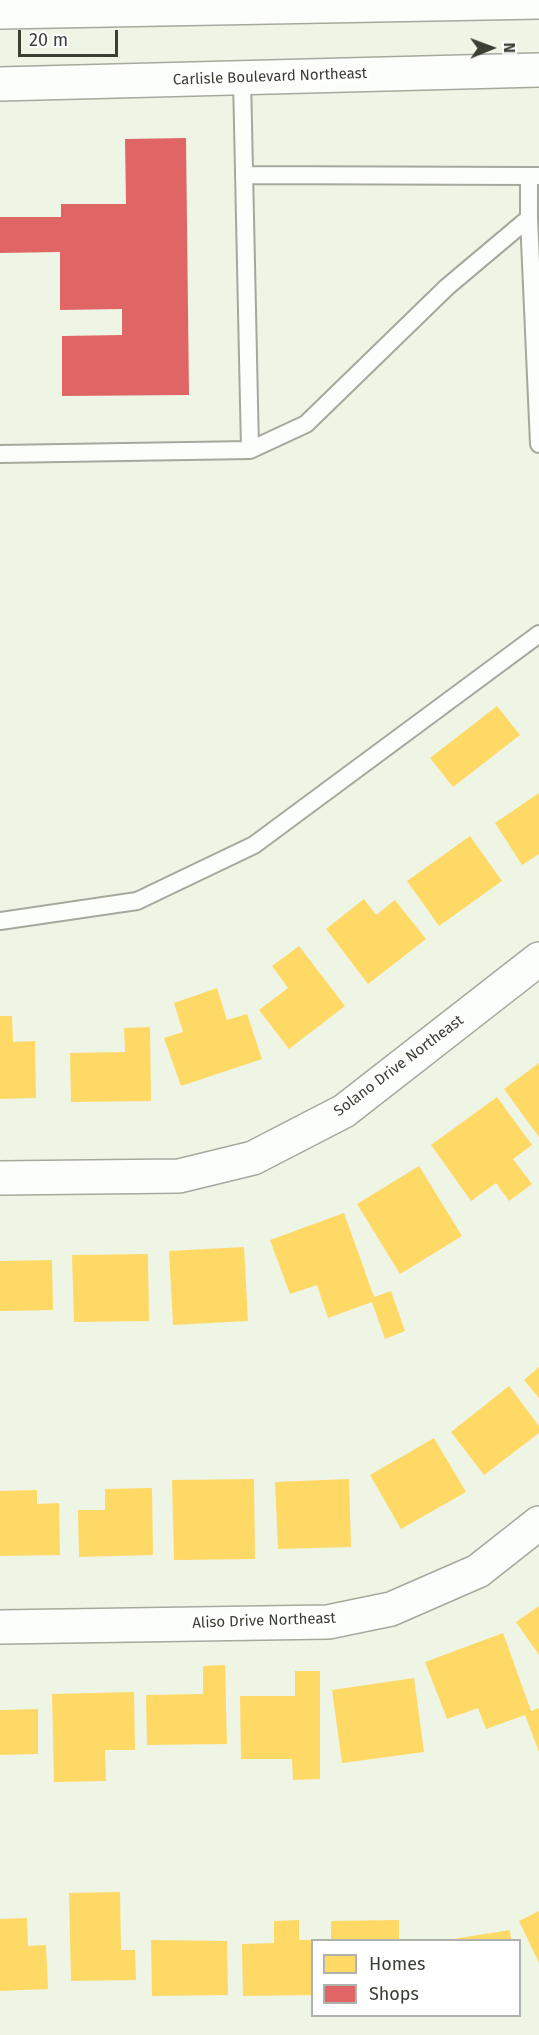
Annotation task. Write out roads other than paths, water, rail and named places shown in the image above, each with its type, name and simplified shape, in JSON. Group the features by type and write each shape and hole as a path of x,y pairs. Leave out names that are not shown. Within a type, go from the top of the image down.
{"street":[{"path":"0,12 338,3 539,2"},
{"name":"Carlisle Boulevard Northeast","path":"0,84 539,70"},
{"name":"Solano Drive Northeast","path":"0,1178 178,1176 253,1158 344,1111 539,959"},
{"name":"Aliso Drive Northeast","path":"0,1627 328,1622 391,1610 478,1571 539,1523"}],"lane":[{"path":"242,78 250,450"},
{"path":"244,175 534,176 530,218 537,347 539,444"},
{"path":"0,454 250,450 306,424 447,287 530,218"},
{"path":"0,921 137,901 254,845 539,634"}]}
